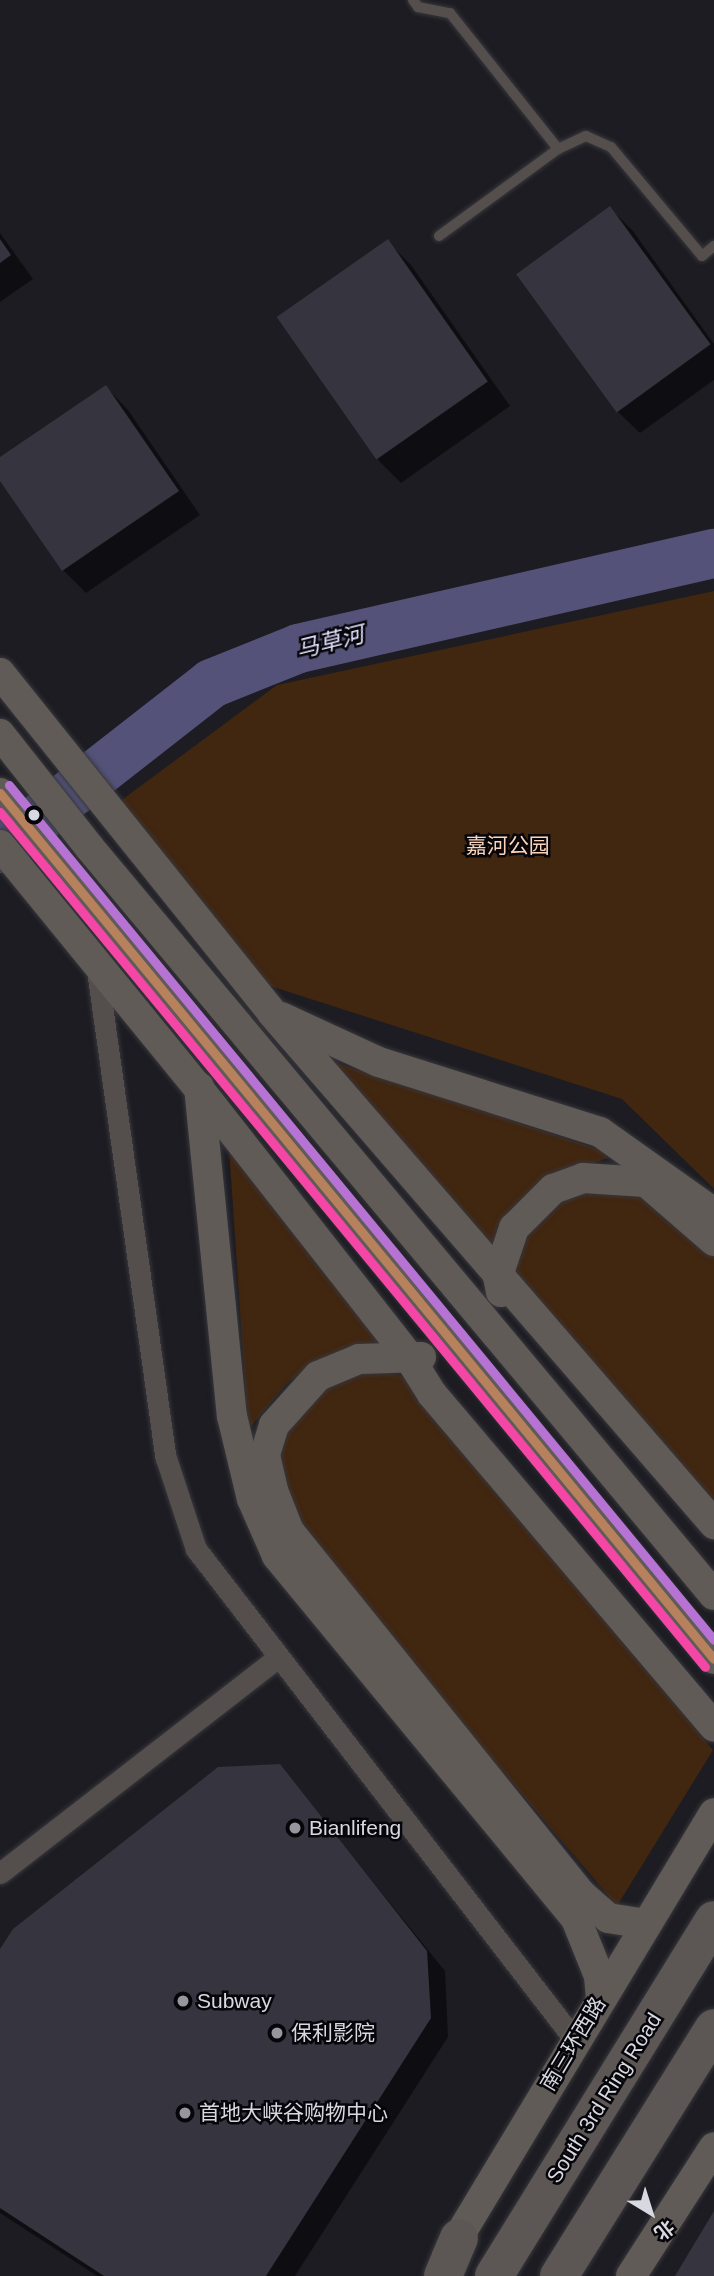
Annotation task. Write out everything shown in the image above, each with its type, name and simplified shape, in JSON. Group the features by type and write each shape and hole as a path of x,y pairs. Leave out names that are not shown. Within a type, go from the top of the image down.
{"highway":[{"name":"South 3rd Ring Road","path":"494,2276 714,1920"},
{"path":"559,2276 714,2028"},
{"path":"443,2276 459,2238"}],"main road":[{"path":"0,673 123,831 272,1013 714,1524"},
{"path":"5,740 200,982 515,1354 714,1595"},
{"path":"0,793 470,1367 714,1658"},
{"path":"0,845 199,1089 407,1354 432,1394 714,1727"},
{"path":"72,884 96,961"},
{"path":"200,982 379,1062 600,1132 714,1213"},
{"path":"187,1021 199,1089 232,1416 252,1499 277,1556 576,1919 599,1976 601,1998"},
{"path":"515,1354 498,1276 514,1228 531,1207 553,1189 583,1178 646,1182 714,1241"},
{"path":"470,1367 407,1354 359,1359 318,1376 274,1425 265,1455 274,1493 289,1531 582,1895 608,1918 647,1924"},
{"name":"南三环西路","path":"435,2276 574,2039 714,1813"},
{"path":"631,2276 714,2147"}],"street":[{"path":"96,961 166,1458 196,1549 574,2039"},
{"path":"0,1873 278,1657"}],"lane":[{"path":"413,0 418,7 450,13 558,149"},
{"path":"439,236 558,149 586,136 611,147 702,256 714,246"}],"green space":[{"name":"嘉河公园","path":"714,591 714,1189 622,1099 239,976 119,802 277,685"},
{"path":"331,1061 616,1155 555,1177 490,1257"},
{"path":"229,1148 391,1342 344,1348 288,1382 248,1430"},
{"path":"589,1187 641,1189 714,1255 714,1511 516,1276 519,1248 542,1213"},
{"path":"368,1366 408,1378 713,1750 617,1906 296,1529 280,1489 279,1430 321,1383"}],"building":[{"path":"610,206 711,344 617,413 516,274"},
{"path":"0,239 11,255 0,263"},
{"path":"388,239 488,382 376,460 277,317"},
{"path":"106,385 179,491 62,571 0,481 0,457"},
{"name":"首地大峡谷购物中心","path":"280,1764 427,1951 431,2018 266,2276 104,2276 0,2208 0,1949 13,1929 218,1767"},
{"path":"714,2211 714,2276 675,2276"}],"waterway":[{"name":"马草河","path":"0,848 211,683 298,648 714,553"}],"transit line":[{"path":"9,785 714,1640"},
{"path":"0,793 714,1659"},
{"path":"0,812 705,1667"}],"place":[{"name":"Bianlifeng","path":"295,1828"},
{"name":"Subway","path":"183,2001"},
{"name":"保利影院","path":"277,2033"},
{"name":"首地大峡谷购物中心","path":"185,2113"}]}
